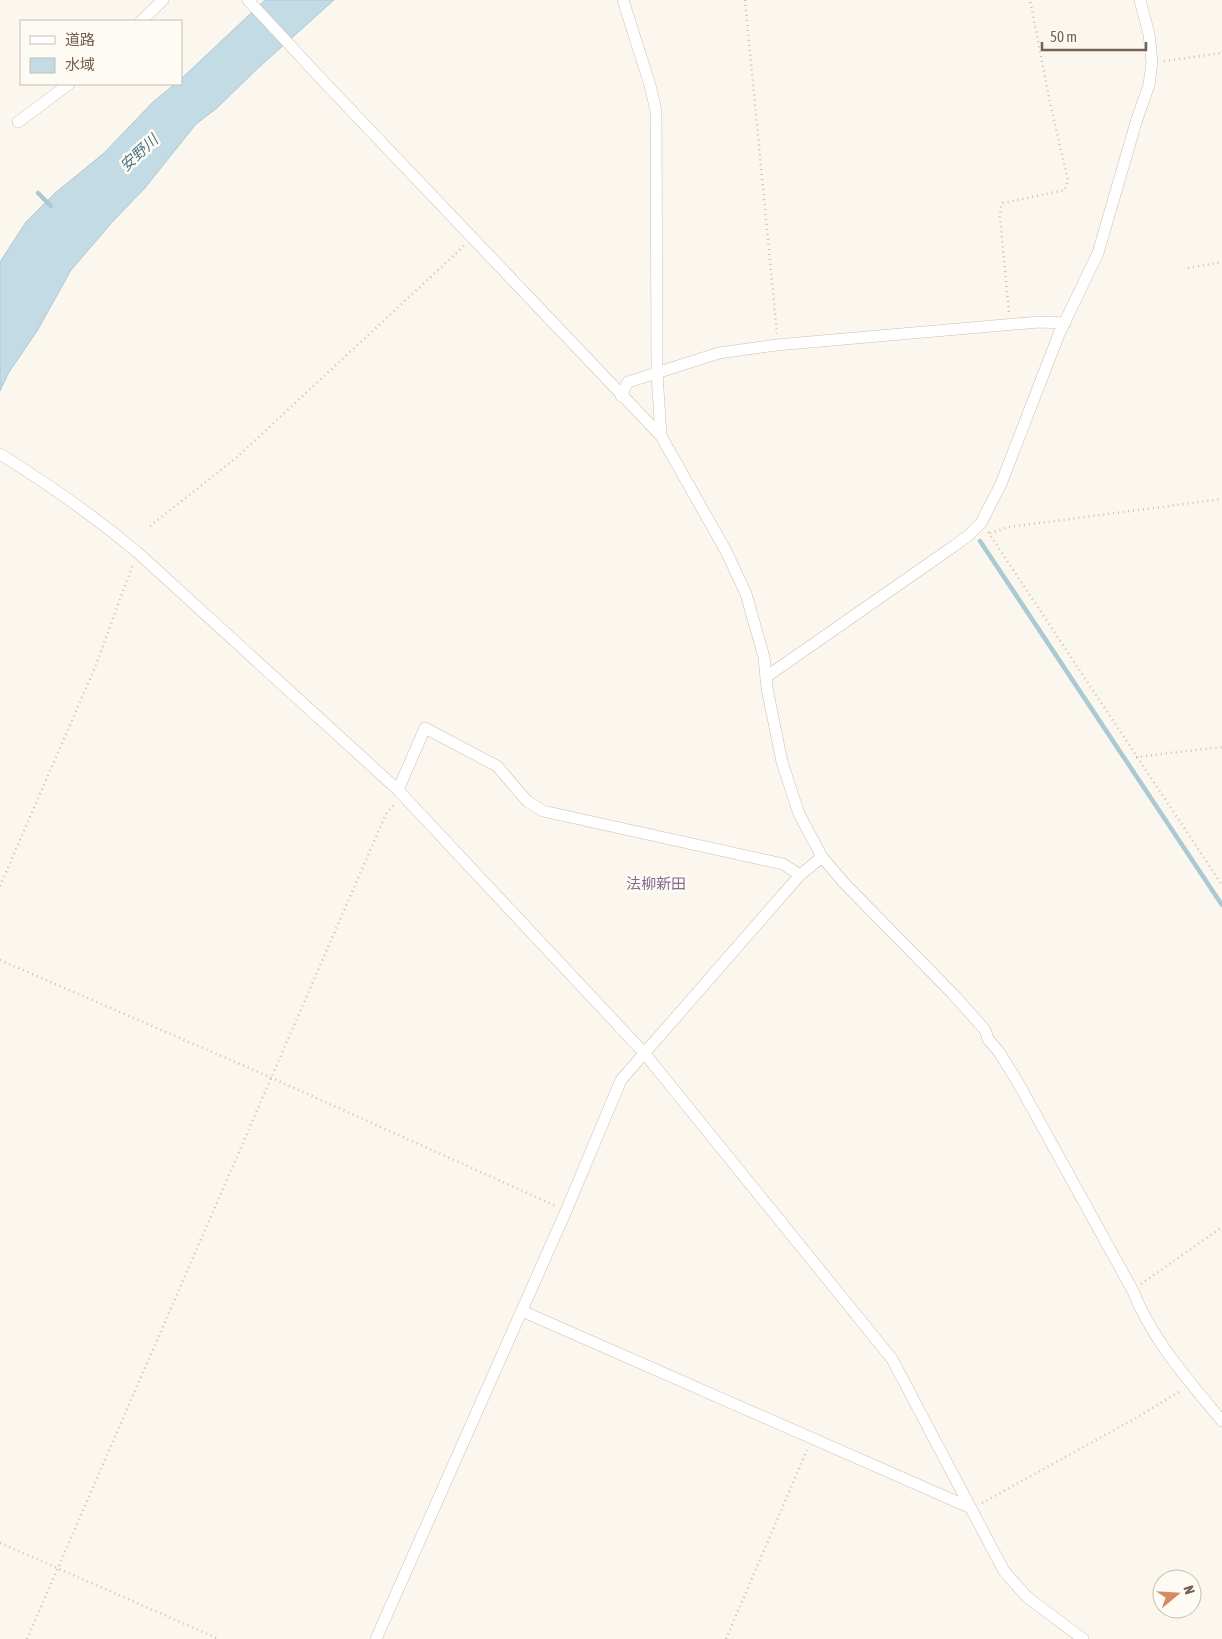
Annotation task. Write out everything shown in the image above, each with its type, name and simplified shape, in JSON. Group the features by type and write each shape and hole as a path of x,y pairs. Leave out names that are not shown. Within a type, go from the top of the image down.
{"street":[{"path":"142,20 163,0"},
{"path":"248,0 472,239 661,436 726,551 746,594 764,657 767,688 782,762 799,814 822,857 845,884 986,1030 988,1039 999,1052 1017,1081 1133,1292 1142,1314 1165,1350 1222,1422"},
{"path":"623,0 650,85 656,111 657,373 661,436"},
{"path":"766,677 954,546 981,523 1001,484 1059,334 1098,253 1137,119 1149,85 1152,62 1149,34 1140,0"},
{"path":"18,122 68,85"},
{"path":"621,396 628,382 719,354 776,345 1039,322 1065,323"},
{"path":"0,454 105,526 138,552 400,793 645,1054 892,1359 1004,1571 1027,1597 1083,1639"},
{"path":"400,793 425,728 497,766 527,801 543,811 783,864 800,875"},
{"path":"376,1639 566,1211 621,1080 800,875 822,857"},
{"path":"522,1311 972,1508"}],"path":[{"path":"745,0 777,330 776,345"},
{"path":"1010,325 1000,205 1065,190 1068,180 1050,103 1030,0"},
{"path":"1152,62 1222,54"},
{"path":"150,526 236,458 472,239"},
{"path":"1188,268 1222,262"},
{"path":"1222,499 1009,526 988,533 1222,885"},
{"path":"0,886 96,665 138,552"},
{"path":"1136,758 1222,747"},
{"path":"27,1639 386,814 400,793"},
{"path":"0,960 272,1078 566,1211"},
{"path":"1133,1292 1148,1278 1222,1227"},
{"path":"972,1508 1136,1418 1192,1384"},
{"path":"726,1639 812,1437"},
{"path":"0,1543 219,1639"}],"water":[{"name":"安野川","path":"265,0 334,0 257,69 217,108 196,124 144,189 114,220 71,270 37,331 9,372 0,391 0,262 26,222 54,194 104,153 153,102 174,85 182,85 182,78"}],"waterway":[{"path":"38,193 51,206"},
{"path":"980,541 1222,905"}],"district":[{"name":"法柳新田","path":"656,884"}]}
